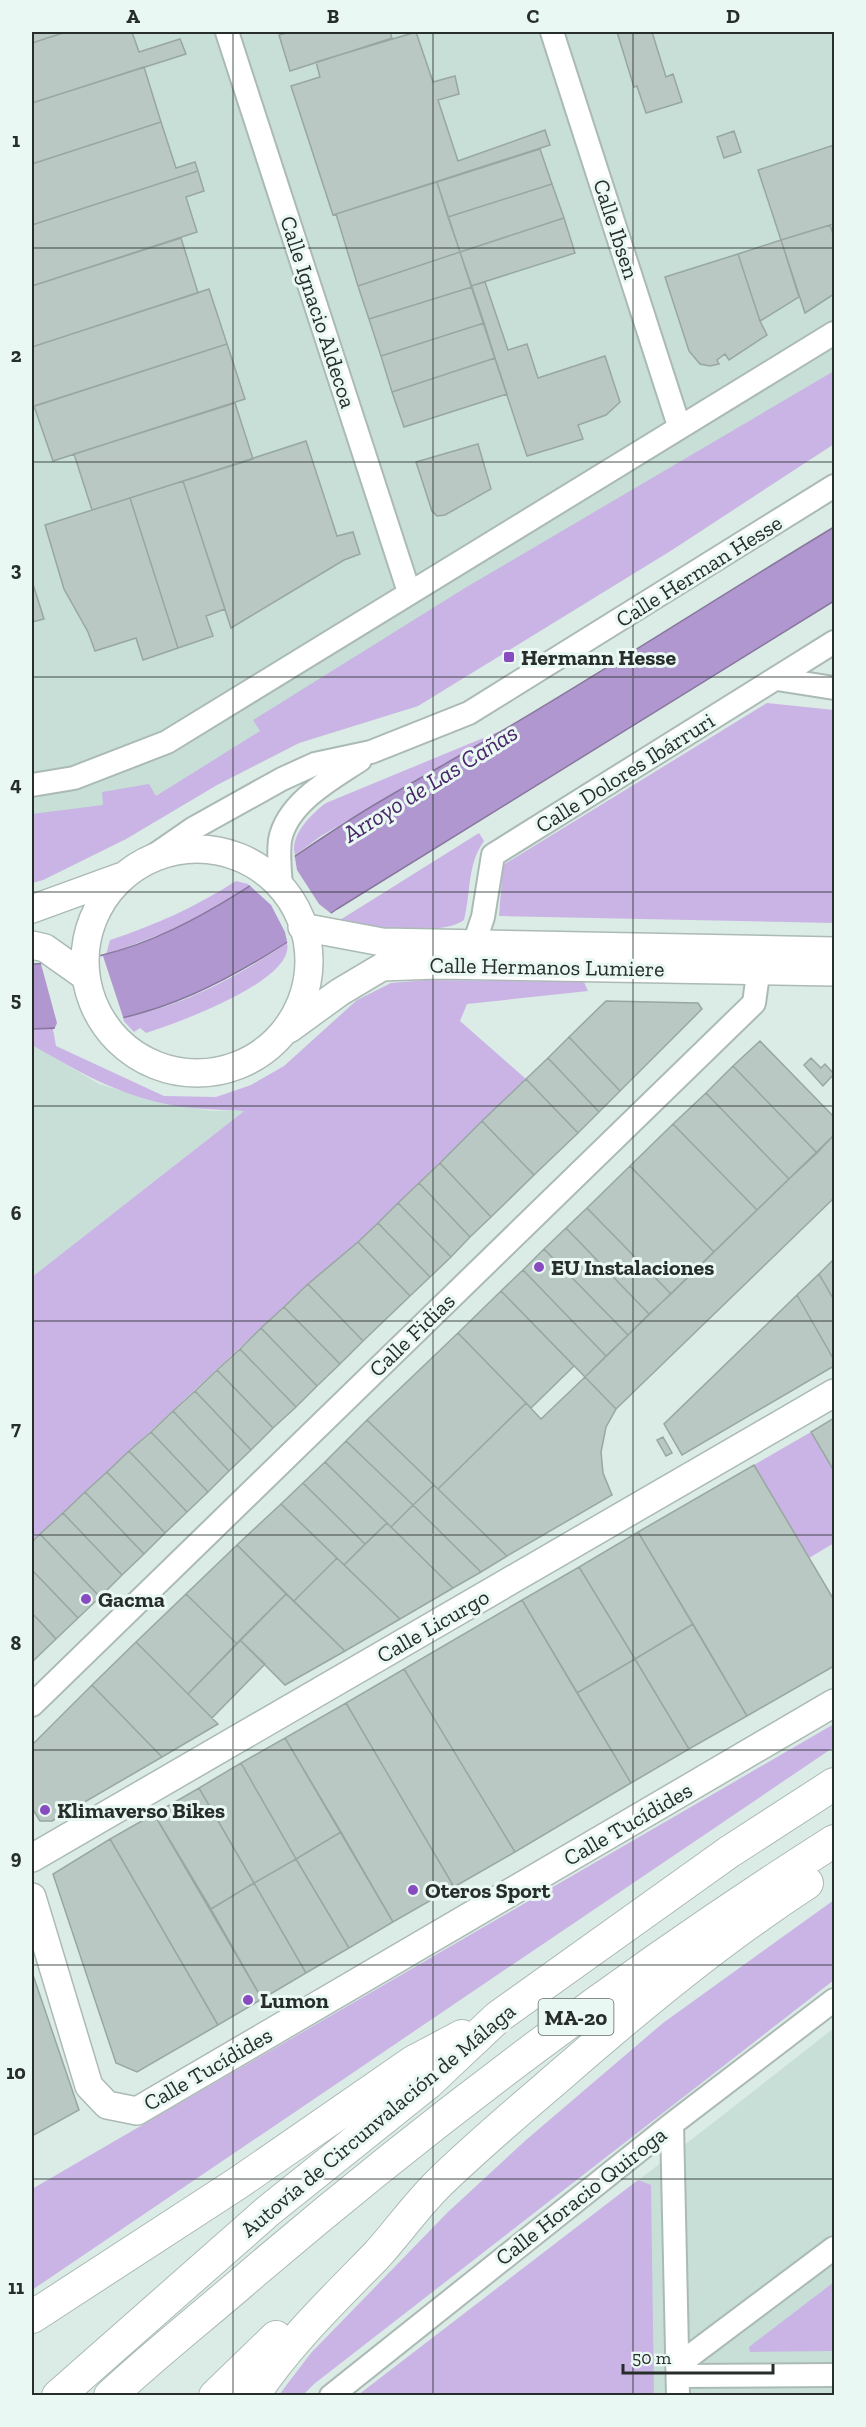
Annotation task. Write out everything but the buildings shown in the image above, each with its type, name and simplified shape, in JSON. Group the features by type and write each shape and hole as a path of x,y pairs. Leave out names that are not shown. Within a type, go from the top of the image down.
{"highway":[{"name":"Autovía de Circunvalación de Málaga","path":"58,2396 151,2311 268,2211 428,2083 498,2017 729,1852 834,1784"},
{"name":"Autovía de Circunvalación de Málaga","path":"110,2396 329,2209 545,2040 710,1921 834,1841"},
{"path":"215,2396 371,2243 405,2218 486,2140 614,2029 692,1965 834,1865"},
{"path":"32,2317 238,2183 413,2062 498,2017"},
{"path":"253,2396 273,2367 378,2253 405,2218"},
{"path":"132,2396 165,2349"}],"main road":[{"path":"197,848 230,853 275,872 309,932 308,982 299,1008 281,1035 264,1051 239,1065 200,1072 183,1072 147,1063 116,1040 106,1029 92,1001 79,966 93,919 106,895 133,870 168,854 197,848"},
{"name":"Calle Herman Hesse","path":"32,909 133,870"},
{"name":"Calle Hermanos Lumiere","path":"309,932 382,942 474,944 760,961 834,972"},
{"path":"32,945 45,948 79,966"},
{"name":"Calle Hermanos Lumiere","path":"281,1035 340,992 382,967 760,961 834,951"},
{"name":"Calle Licurgo","path":"32,1858 834,1393"},
{"name":"Calle Tucídides","path":"32,1897 89,2086 107,2105 137,2111 834,1703"}],"street":[{"name":"Calle Ignacio Aldecoa","path":"227,32 409,592"},
{"name":"Calle Ibsen","path":"552,32 679,426"},
{"path":"32,785 74,778 167,742 834,333"},
{"name":"Calle Herman Hesse","path":"133,870 194,828 282,779 315,764 371,752 469,713 834,486"},
{"name":"Calle Dolores Ibárruri","path":"474,944 483,917 493,855 834,642"},
{"path":"777,679 834,688"},
{"name":"Calle Herman Hesse","path":"275,872 280,839 291,813 332,778 371,752"},
{"name":"Calle Fidias","path":"32,1705 754,1003 760,961"},
{"name":"Calle Horacio Quiroga","path":"331,2396 672,2124 834,2000"},
{"path":"672,2124 678,2379"},
{"path":"678,2379 834,2248"},
{"path":"678,2379 834,2375"}],"shaded area":[{"path":"32,32 834,32 834,444 672,550 418,706 299,743 217,785 126,839 43,880 32,883"},
{"path":"834,371 834,444 672,550 418,706 299,743 217,785 126,839 43,880 32,883 32,814 103,805 102,792 149,784 156,796 260,731 253,720 465,588"},
{"path":"767,703 834,710 834,923 499,916 503,865"},
{"path":"505,729 321,836 295,855 295,840 298,833 308,819 326,803"},
{"path":"479,833 484,841 472,869 464,920 439,928 403,930 351,924 340,920"},
{"path":"236,881 252,885 195,921 106,955 110,940 175,915"},
{"path":"287,943 285,957 273,972 254,986 205,1011 146,1033 140,1028 134,1032 121,1018 165,1006 208,989 248,968"},
{"path":"427,980 584,982 588,991 467,1004 460,1021 526,1079 358,1242 308,1284 32,1542 32,1277 244,1111 176,1106 148,1100 113,1088 32,1045 32,1029 53,1029 56,1046 164,1096 216,1097 251,1085 284,1066 357,1000 391,983"},
{"path":"32,1045 99,1084 165,1104 212,1111 245,1110 32,1277"},
{"path":"811,1432 834,1471 834,1543 809,1558 754,1465"},
{"path":"834,1724 834,1747 32,2290 32,2189"},
{"path":"834,1900 834,1980 314,2384 303,2395 279,2395 311,2353 448,2212 526,2140 663,2023"},
{"path":"834,2028 834,2395 358,2396 709,2126"},
{"path":"638,2180 651,2185 654,2395 358,2395"},
{"path":"834,2282 834,2351 750,2352 749,2347"}],"water":[{"name":"Arroyo de Las Cañas","path":"834,527 834,601 230,976 194,994 118,1019 76,1026 32,1029 32,964 81,960 127,948 171,931 213,908 374,805 548,703"}],"pier":[{"path":"294,852 297,870 319,904 333,915 288,946 285,932 271,905 248,884"},
{"path":"103,956 124,1020 53,1032 57,1023 41,964"}],"place":[{"name":"Hermann Hesse","path":"509,657"},
{"name":"EU Instalaciones","path":"539,1267"},
{"name":"Gacma","path":"86,1599"},
{"name":"Klimaverso Bikes","path":"45,1810"},
{"name":"Oteros Sport","path":"413,1890"},
{"name":"Lumon","path":"248,2000"}]}
